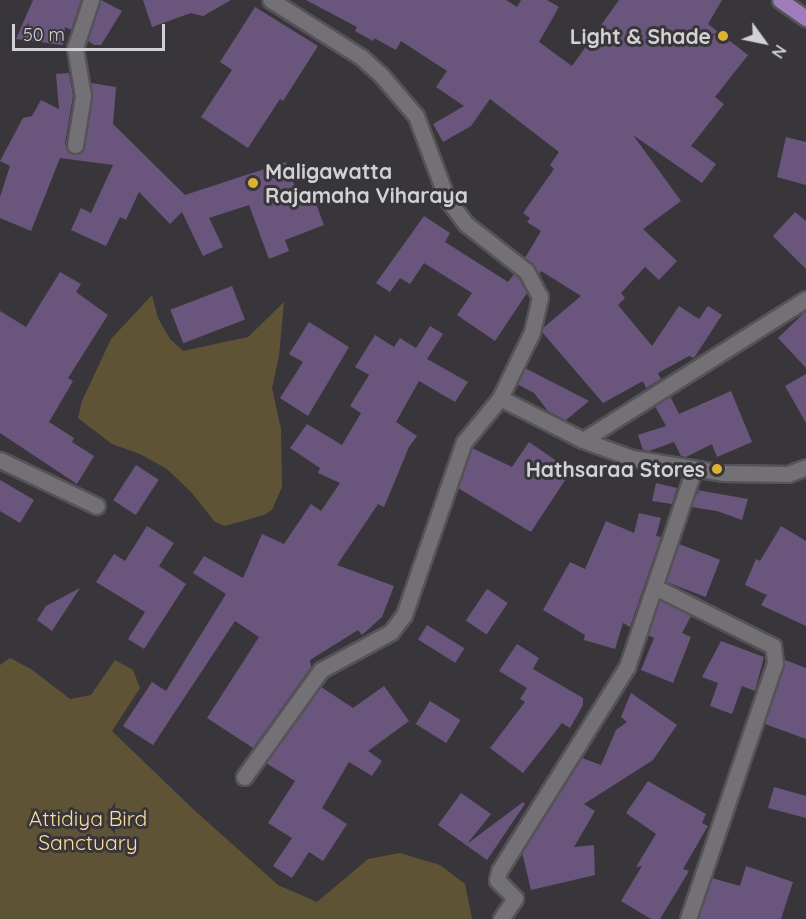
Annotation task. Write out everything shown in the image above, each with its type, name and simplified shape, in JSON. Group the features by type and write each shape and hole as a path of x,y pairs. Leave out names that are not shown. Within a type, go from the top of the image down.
{"main road":[{"path":"780,0 806,18"}],"street":[{"path":"75,145 83,96 75,48 91,0"},
{"path":"244,777 321,670 391,632 404,615 464,442 500,398 532,332 540,297 526,272 466,224 447,199 416,116 381,75 361,57 271,0"},
{"path":"583,440 806,299"},
{"path":"500,398 583,440 632,458 723,473 788,474 806,467"},
{"path":"0,460 98,506"},
{"path":"501,919 515,898 497,880 500,871 627,667 694,469"},
{"path":"655,587 773,646 775,663 688,919"}],"green space":[{"path":"152,295 158,318 170,339 183,351 248,337 284,302 279,356 272,388 281,429 282,487 272,510 264,515 225,526 215,522 191,492 167,469 140,454 112,444 78,418 82,401 111,339"},
{"name":"Attidiya Bird Sanctuary","path":"10,658 31,669 70,699 91,695 115,660 133,670 140,688 112,731 194,810 278,885 317,902 368,859 400,853 440,865 465,884 472,919 0,919 0,665"}],"building":[{"path":"33,0 81,0 71,30 65,27 63,45 16,39"},
{"path":"101,0 122,11 101,45 94,45 88,41"},
{"path":"143,0 231,0 203,16 191,13 152,27"},
{"path":"306,0 506,0 517,7 521,0 547,0 559,7 539,42 572,66 619,0 722,0 708,24 748,55 715,97 724,104 691,146 716,164 702,183 633,135 681,201 643,229 677,261 659,280 645,267 621,293 625,298 618,305 652,346 679,306 699,319 708,306 722,315 694,358 689,356 658,373 661,379 646,388 643,381 603,403 542,332 543,328 581,296 541,271 539,274 525,258 541,231 527,222 530,218 523,213 554,169 550,165 559,152 490,99 471,126 443,142 433,124 464,106 436,87 447,71 401,41 396,50 374,38 373,41 355,31 357,27"},
{"path":"255,7 318,46 283,101 280,99 248,148 201,117 232,70 220,62"},
{"path":"69,73 73,96 65,144 69,153 79,154 85,147 93,98 91,83 116,87 113,124 185,195 286,162 302,206 315,201 324,225 285,240 289,251 269,259 249,205 209,218 223,247 203,256 182,212 170,224 139,192 126,220 120,217 106,246 71,230 81,208 91,213 113,165 60,158 31,231 0,218 0,197 10,166 0,161 23,118 32,116 41,100 59,109 56,74"},
{"path":"786,137 806,142 806,185 777,177"},
{"path":"795,212 806,221 806,269 773,236"},
{"path":"424,216 450,233 445,242 508,282 514,274 518,277 527,293 495,341 457,315 472,293 424,263 410,284 400,278 390,292 376,283"},
{"path":"60,272 81,284 76,292 108,315 68,378 73,381 49,422 74,438 72,442 94,456 77,484 0,433 0,311 26,327"},
{"path":"232,286 245,320 183,343 170,310"},
{"path":"806,311 806,368 778,338"},
{"path":"309,322 349,347 308,416 280,398 303,362 289,354"},
{"path":"430,326 443,334 427,359 468,382 455,402 419,381 396,422 417,436 409,447 384,507 378,504 337,565 394,586 382,617 362,635 358,630 310,660 311,667 253,748 207,718 259,637 235,621 153,745 123,726 152,682 166,691 226,594 193,573 204,556 243,578 262,534 284,544 311,504 321,511 340,483 318,473 320,468 290,448 307,424 342,445 361,413 350,406 369,375 355,367 375,335 394,347 400,338 416,348"},
{"path":"525,368 589,401 566,420 548,411 534,393 517,384"},
{"path":"806,374 806,423 785,386"},
{"path":"731,391 752,442 717,457 712,444 686,457 681,456 674,442 649,451 643,450 638,435 666,426 655,406 670,396 679,414"},
{"path":"529,442 571,471 531,532 458,488 472,448 512,467"},
{"path":"136,465 159,480 136,515 113,500"},
{"path":"0,480 34,500 20,523 0,511"},
{"path":"656,483 677,488 672,504 652,501"},
{"path":"697,490 748,499 742,520 717,511 691,507 696,493 699,494"},
{"path":"639,513 661,518 656,536 661,537 630,627 623,623 615,649 584,640 585,635 543,610 570,562 585,569 606,521 634,533"},
{"path":"147,526 174,543 159,566 186,584 144,649 128,639 145,612 96,582 114,554 125,561"},
{"path":"781,526 806,541 806,626 761,605 767,595 745,585 756,559 760,561"},
{"path":"679,544 720,560 706,597 665,581"},
{"path":"80,588 52,631 37,620 46,606"},
{"path":"487,589 508,603 486,634 466,621"},
{"path":"660,600 691,616 682,633 691,637 673,683 641,670 654,638 648,635"},
{"path":"427,625 464,648 455,663 418,639"},
{"path":"721,641 764,657 755,691 742,686 732,714 710,706 718,683 702,677"},
{"path":"517,644 539,658 533,669 583,698 583,705 570,728 562,723 523,773 490,748 525,702 520,699 527,688 499,671"},
{"path":"785,660 806,668 806,739 765,724"},
{"path":"384,686 409,721 368,751 382,761 372,776 349,762 322,808 347,824 323,861 309,852 292,878 273,866 292,838 268,823 295,781 266,763 321,687 353,708"},
{"path":"631,693 677,725 653,760 584,804 595,811 574,847 594,845 595,875 531,890 522,852 582,758 601,765 616,730 627,722 621,717"},
{"path":"430,701 461,720 446,743 416,724"},
{"path":"648,781 706,814 702,823 708,826 683,869 689,871 660,919 651,919 621,901 642,866 636,867 656,834 626,813"},
{"path":"774,787 806,796 806,818 768,808"},
{"path":"461,793 491,814 467,844 523,802 525,804 487,860 438,825"},
{"path":"746,866 793,882 781,919 698,919 712,878 740,886"}],"place":[{"name":"Light & Shade","path":"723,36"},
{"name":"Maligawatta Rajamaha Viharaya","path":"253,183"},
{"name":"Hathsaraa Stores","path":"717,469"}]}
